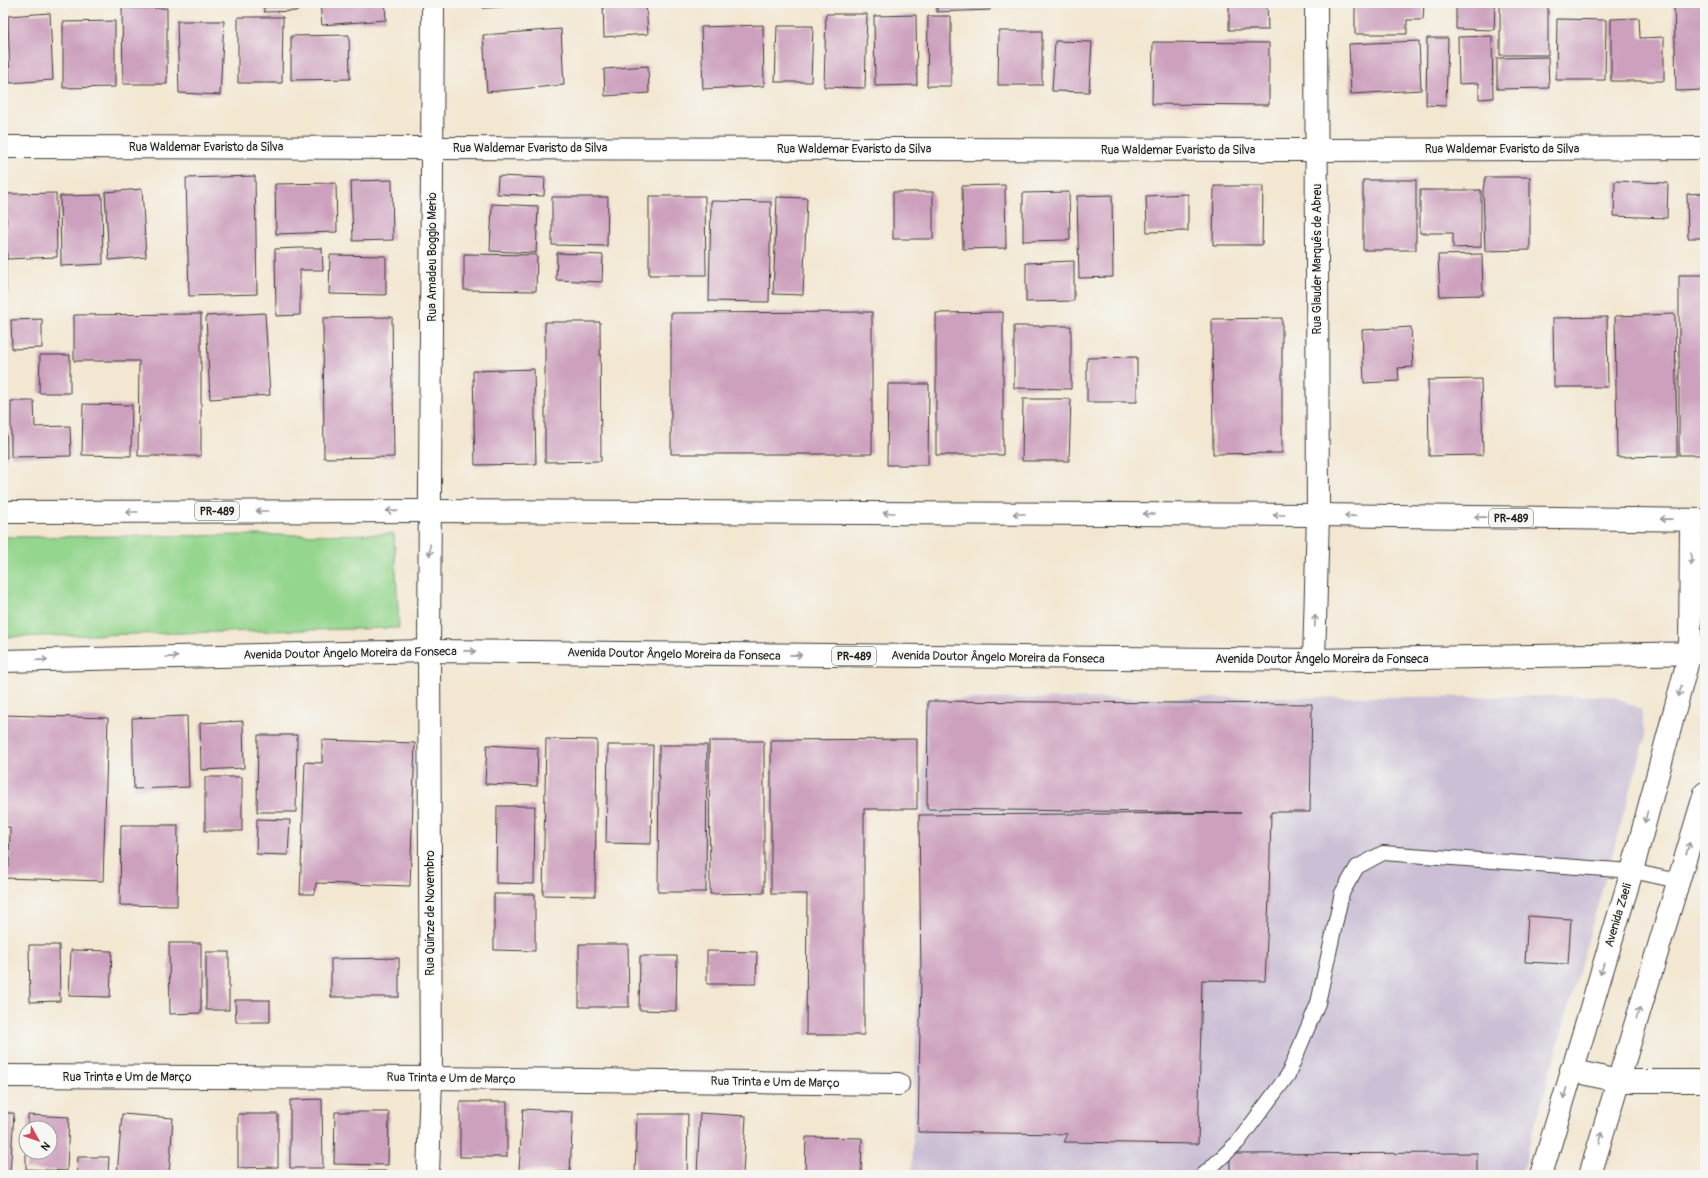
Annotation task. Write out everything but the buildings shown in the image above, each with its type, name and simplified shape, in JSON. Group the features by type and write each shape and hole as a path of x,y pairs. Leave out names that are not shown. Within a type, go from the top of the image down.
{"street":[{"name":"Rua Amadeu Boggio Merio","path":"430,651 433,3"},
{"name":"Rua Glauder Marquês de Abreu","path":"1314,660 1318,515 1316,3"},
{"name":"Rua Waldemar Evaristo da Silva","path":"3,147 1317,150 1705,148"},
{"name":"PR-489","path":"3,512 431,510 1318,515 1698,520"},
{"name":"Avenida Zaeli","path":"1541,1175 1697,653 1698,520"},
{"name":"Avenida Doutor Ângelo Moreira da Fonseca","path":"3,661 430,651 1314,660 1697,653"},
{"name":"Rua Quinze de Novembro","path":"428,1175 431,1078 430,651"},
{"path":"1590,1175 1617,1081 1705,793"},
{"path":"1572,1070 1617,1081 1705,1081"},
{"name":"Rua Trinta e Um de Março","path":"3,1076 431,1078 898,1084"}],"lane":[{"path":"1203,1175 1238,1142 1288,1075 1318,1003 1342,893 1357,867 1383,853 1632,871 1678,881"}],"shaded area":[{"path":"1612,696 1641,709 1645,739 1521,1175 912,1175 925,699"}],"green space":[{"path":"394,534 399,628 3,637 3,537"}]}
